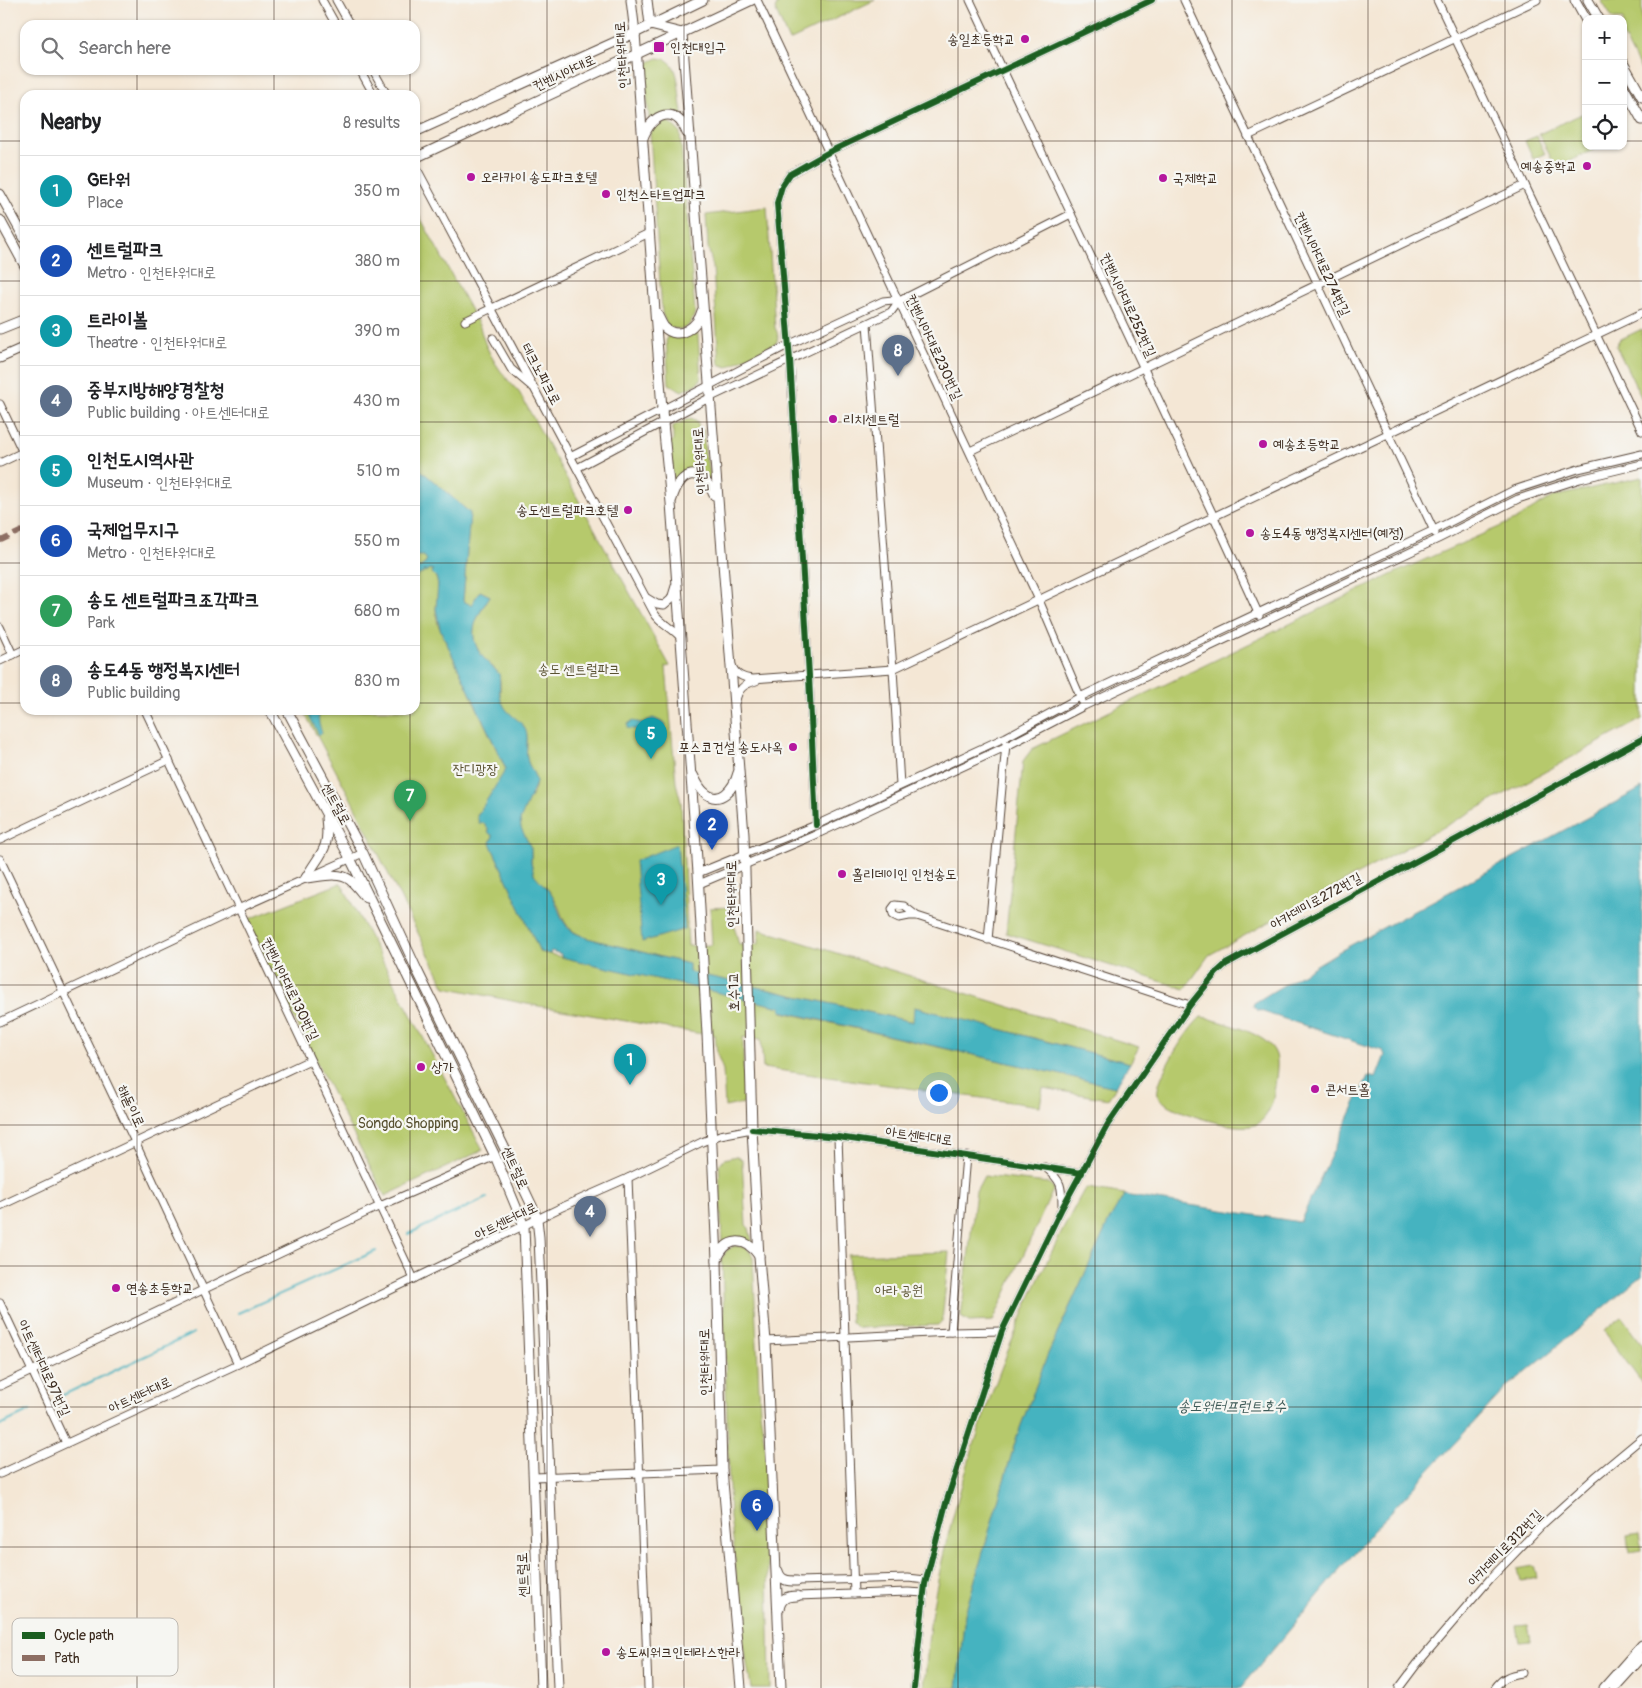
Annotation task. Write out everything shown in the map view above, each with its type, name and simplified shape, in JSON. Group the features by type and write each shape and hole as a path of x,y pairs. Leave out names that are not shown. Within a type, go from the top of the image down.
{"main road":[{"name":"인천타워대로","path":"632,0 654,308 691,770 702,946"},
{"path":"647,0 650,25 682,33"},
{"name":"컨벤시아대로","path":"420,130 635,33 703,0"},
{"name":"컨벤시아대로","path":"420,156 752,0"},
{"path":"1575,0 1583,15"},
{"path":"1588,0 1597,15"},
{"name":"인천타워대로","path":"682,33 717,502 732,664 745,854 747,945"},
{"path":"1627,70 1642,97"},
{"path":"1627,93 1642,120"},
{"path":"642,143 646,131 652,122 659,116 668,115 682,123 690,142"},
{"path":"0,194 20,230"},
{"path":"0,220 20,257"},
{"path":"654,308 664,327 669,331 677,333 687,331 694,326 700,318 703,307"},
{"path":"0,329 20,321"},
{"path":"0,358 20,349"},
{"path":"671,503 678,483 684,477 692,475 700,476 707,481 717,502"},
{"name":"센트럴로","path":"273,715 350,858 494,1156 524,1226 542,1688"},
{"name":"센트럴로","path":"290,715 363,853 537,1219 558,1687"},
{"path":"691,770 704,792 716,797 724,796 732,789 737,779 739,768"},
{"path":"306,878 326,847 328,831 325,812"},
{"path":"306,878 343,876 350,880 372,904"},
{"name":"호수1교","path":"747,945 752,1129"},
{"name":"호수1교","path":"702,946 707,1034"},
{"name":"인천타워대로","path":"707,1034 722,1470 741,1688"},
{"path":"752,1129 766,1341 781,1688"},
{"path":"716,1260 724,1248 736,1242 748,1244 759,1257"},
{"path":"776,1566 781,1578 788,1581 797,1581"},
{"path":"778,1614 784,1598 797,1596"},
{"path":"1604,1688 1642,1645"},
{"path":"1614,1688 1642,1657"}],"street":[{"path":"322,0 333,20"},
{"path":"336,0 347,20"},
{"name":"컨벤시아대로230번길","path":"757,0 970,451 1039,600 1084,706"},
{"name":"컨벤시아대로252번길","path":"970,0 1262,622"},
{"path":"816,825 790,360 777,203 782,186 790,174 829,152 1152,0"},
{"name":"컨벤시아대로274번길","path":"1184,0 1438,539"},
{"path":"1437,0 1642,431"},
{"path":"1248,136 1537,0"},
{"path":"363,75 371,90"},
{"path":"377,75 384,90"},
{"name":"테크노파크로","path":"420,174 644,595 658,619 681,638"},
{"path":"970,451 1143,366 1319,285 1525,185"},
{"path":"576,468 710,398 891,312 899,301 1071,214"},
{"path":"465,321 649,233"},
{"path":"570,456 788,345 883,301 899,301"},
{"path":"732,664 734,670 742,677 753,679 893,669 1642,313"},
{"path":"867,324 900,785"},
{"path":"493,338 511,369 533,387"},
{"path":"0,404 20,446"},
{"path":"698,873 816,825 1006,737 1080,697 1434,530 1514,490 1578,469 1642,454"},
{"path":"0,463 20,456"},
{"path":"699,884 813,836 1005,747 1084,706 1438,539 1518,499 1580,478 1642,464"},
{"path":"644,595 657,604 664,605 673,596 676,578"},
{"path":"0,627 13,655"},
{"path":"0,661 20,652"},
{"path":"735,707 742,687 764,679"},
{"name":"컨벤시아대로130번길","path":"147,715 414,1279"},
{"path":"988,940 1006,737"},
{"name":"아카데미로272번길","path":"914,1688 926,1580 946,1502 1002,1332 1062,1208 1108,1124 1190,1005 1216,973 1226,964 1642,738"},
{"path":"0,840 168,760"},
{"path":"0,1022 238,909 363,853"},
{"name":"해돋이로","path":"0,859 238,1364"},
{"path":"917,916 1190,1005"},
{"path":"0,1206 310,1060"},
{"name":"아트센터대로","path":"0,1474 238,1364 537,1219 712,1138 731,1132 752,1129 838,1137 1082,1173"},
{"path":"838,1137 854,1594"},
{"path":"0,1386 380,1206 494,1156"},
{"path":"951,1332 966,1156"},
{"path":"1044,1167 1058,1179 1062,1208"},
{"path":"628,1178 648,1688"},
{"name":"아트센터대로97번길","path":"0,1303 66,1443"},
{"path":"766,1341 951,1332 1002,1332"},
{"name":"아카데미로312번길","path":"1399,1688 1417,1664 1490,1579 1543,1524 1642,1438"},
{"path":"534,1477 722,1470"},
{"path":"797,1581 854,1578 926,1580"},
{"path":"797,1596 908,1592 924,1594"},
{"path":"1495,1688 1507,1676 1522,1673"}],"green space":[{"path":"784,0 875,0 789,41 775,9 778,3"},
{"path":"1601,0 1642,0 1642,71 1627,43 1627,15 1610,15"},
{"path":"658,58 672,64 675,71 683,114 681,117 649,118 646,65"},
{"path":"1582,114 1582,150 1593,150 1556,168 1539,134"},
{"path":"661,122 669,122 680,132 695,312 691,322 686,328 682,329 667,326 662,313 650,133 654,126"},
{"path":"1537,136 1545,154 1533,159 1525,141"},
{"path":"767,207 775,328 778,339 776,343 727,367 719,364 713,267 708,247 706,215"},
{"name":"송도 센트럴파크","path":"420,217 480,327 490,354 506,378 519,392 670,666 666,667 676,783 681,802 688,946 712,945 710,908 734,907 734,925 739,945 759,944 759,929 1139,1047 1130,1063 915,1007 914,1022 689,972 689,964 587,938 571,929 563,919 556,900 533,873 531,850 520,826 520,818 536,784 535,776 527,759 525,729 508,713 503,705 500,696 500,679 498,674 483,658 475,641 474,626 490,596 480,591 471,605 463,602 470,513 420,469"},
{"path":"1642,329 1642,399 1616,346 1619,340"},
{"path":"695,330 698,335 701,379 697,384 682,391 669,384 666,339 669,334"},
{"path":"691,418 697,421 699,429 703,430 705,454 713,484 702,474 678,478 672,488 669,443 673,441 673,426"},
{"path":"1642,477 1642,719 1209,955 1185,989 1006,933 1023,761 1032,749 1399,571 1515,520 1552,497"},
{"path":"420,555 423,555 427,560 420,567"},
{"name":"잔디광장","path":"429,568 433,570 432,573 437,580 436,612 439,627 506,770 477,816 480,823 487,827 489,833 493,836 490,843 540,952 781,1007 782,1012 1116,1087 1108,1099 1043,1088 1040,1106 763,1068 761,1039 743,1037 744,1103 725,1107 723,1070 717,1054 715,1035 527,1004 445,987 351,799 306,715 420,715 420,574"},
{"name":"Songdo Shopping","path":"341,883 483,1150 385,1196 244,921"},
{"path":"1201,1017 1247,1031 1272,1047 1277,1063 1274,1093 1266,1116 1259,1123 1255,1125 1234,1126 1204,1119 1176,1109 1158,1097 1158,1089 1166,1068 1180,1043"},
{"path":"736,1156 742,1160 746,1225 749,1228 753,1245 722,1244 719,1165 724,1159"},
{"path":"984,1176 1048,1183 1054,1188 993,1321 969,1322 961,1317 976,1191"},
{"path":"1087,1188 1125,1194 1110,1219 1048,1354 1017,1436 965,1614 957,1688 924,1688 931,1615 941,1565 974,1445 987,1406 1033,1291 1049,1256 1084,1190"},
{"path":"734,1246 746,1249 753,1258 760,1411 766,1453 770,1688 751,1688 739,1616 730,1518 722,1258 727,1250"},
{"name":"아라 공원","path":"949,1252 942,1321 938,1325 857,1328 851,1322 848,1255"},
{"path":"1622,1317 1642,1344 1642,1383 1604,1331"},
{"path":"1639,1534 1641,1550 1629,1552 1627,1536"},
{"path":"1534,1566 1537,1578 1521,1581 1518,1569"},
{"path":"1528,1625 1531,1641 1519,1642 1516,1626"}],"water":[{"path":"420,469 470,513 463,601 471,605 480,591 490,596 476,621 474,637 481,654 499,674 501,700 526,730 527,758 536,783 520,820 521,828 531,848 531,863 534,874 553,896 562,919 568,928 587,938 689,964 689,972 913,1022 914,1007 1130,1063 1115,1087 781,1011 781,1007 561,957 561,954 551,951 550,954 540,952 490,843 493,836 483,823 479,823 477,816 506,769 440,629 436,609 438,584 436,577 432,573 433,570 429,569 427,572 424,570 420,575 420,567 427,560 424,556 420,556"},
{"path":"309,715 318,715 322,733 319,735"},
{"path":"653,718 666,724 663,734 627,728 628,724 632,721 642,723"},
{"name":"송도워터프런트호수","path":"1642,788 1642,1276 1505,1389 1371,1533 1241,1688 957,1688 965,1614 1017,1436 1048,1354 1110,1219 1124,1195 1300,1222 1368,1076 1376,1078 1385,1055 1383,1051 1257,1010 1253,1006 1254,1003 1338,952"},
{"path":"677,844 685,929 642,942 635,861"}],"waterway":[{"path":"408,1234 487,1198"},
{"path":"238,1313 376,1251"},
{"path":"61,1396 194,1333"},
{"path":"0,1425 30,1411"}],"marked path":[{"path":"0,541 20,531"}],"cycle path":[{"path":"816,825 790,360 777,203 782,186 790,174 829,152 1152,0"},
{"path":"914,1688 925,1584 946,1503 1002,1331 1062,1208 1108,1124 1190,1005 1216,973 1226,964 1642,739"},
{"path":"752,1129 838,1137 1082,1173"}],"place":[{"name":"송일초등학교","path":"1025,39"},
{"name":"인천대입구","path":"659,47"},
{"name":"예송중학교","path":"1587,166"},
{"name":"오라카이 송도파크호텔","path":"471,177"},
{"name":"국제학교","path":"1163,178"},
{"name":"인천스타트업파크","path":"606,194"},
{"name":"송도4동 행정복지센터","path":"898,376"},
{"name":"리치센트럴","path":"833,419"},
{"name":"예송초등학교","path":"1263,444"},
{"name":"송도센트럴파크호텔","path":"628,510"},
{"name":"송도4동 행정복지센터(예정)","path":"1250,533"},
{"name":"포스코건설 송도사옥","path":"793,747"},
{"name":"인천도시역사관","path":"651,759"},
{"name":"송도 센트럴파크조각파크","path":"410,821"},
{"name":"센트럴파크","path":"712,850"},
{"name":"홀리데이인 인천송도","path":"842,874"},
{"name":"트라이볼","path":"661,905"},
{"name":"상가","path":"421,1067"},
{"name":"G타워","path":"630,1085"},
{"name":"콘서트홀","path":"1315,1089"},
{"name":"중부지방해양경찰청","path":"590,1237"},
{"name":"연송초등학교","path":"116,1288"},
{"name":"국제업무지구","path":"757,1531"},
{"name":"송도씨워크인테라스한라","path":"606,1652"}]}
